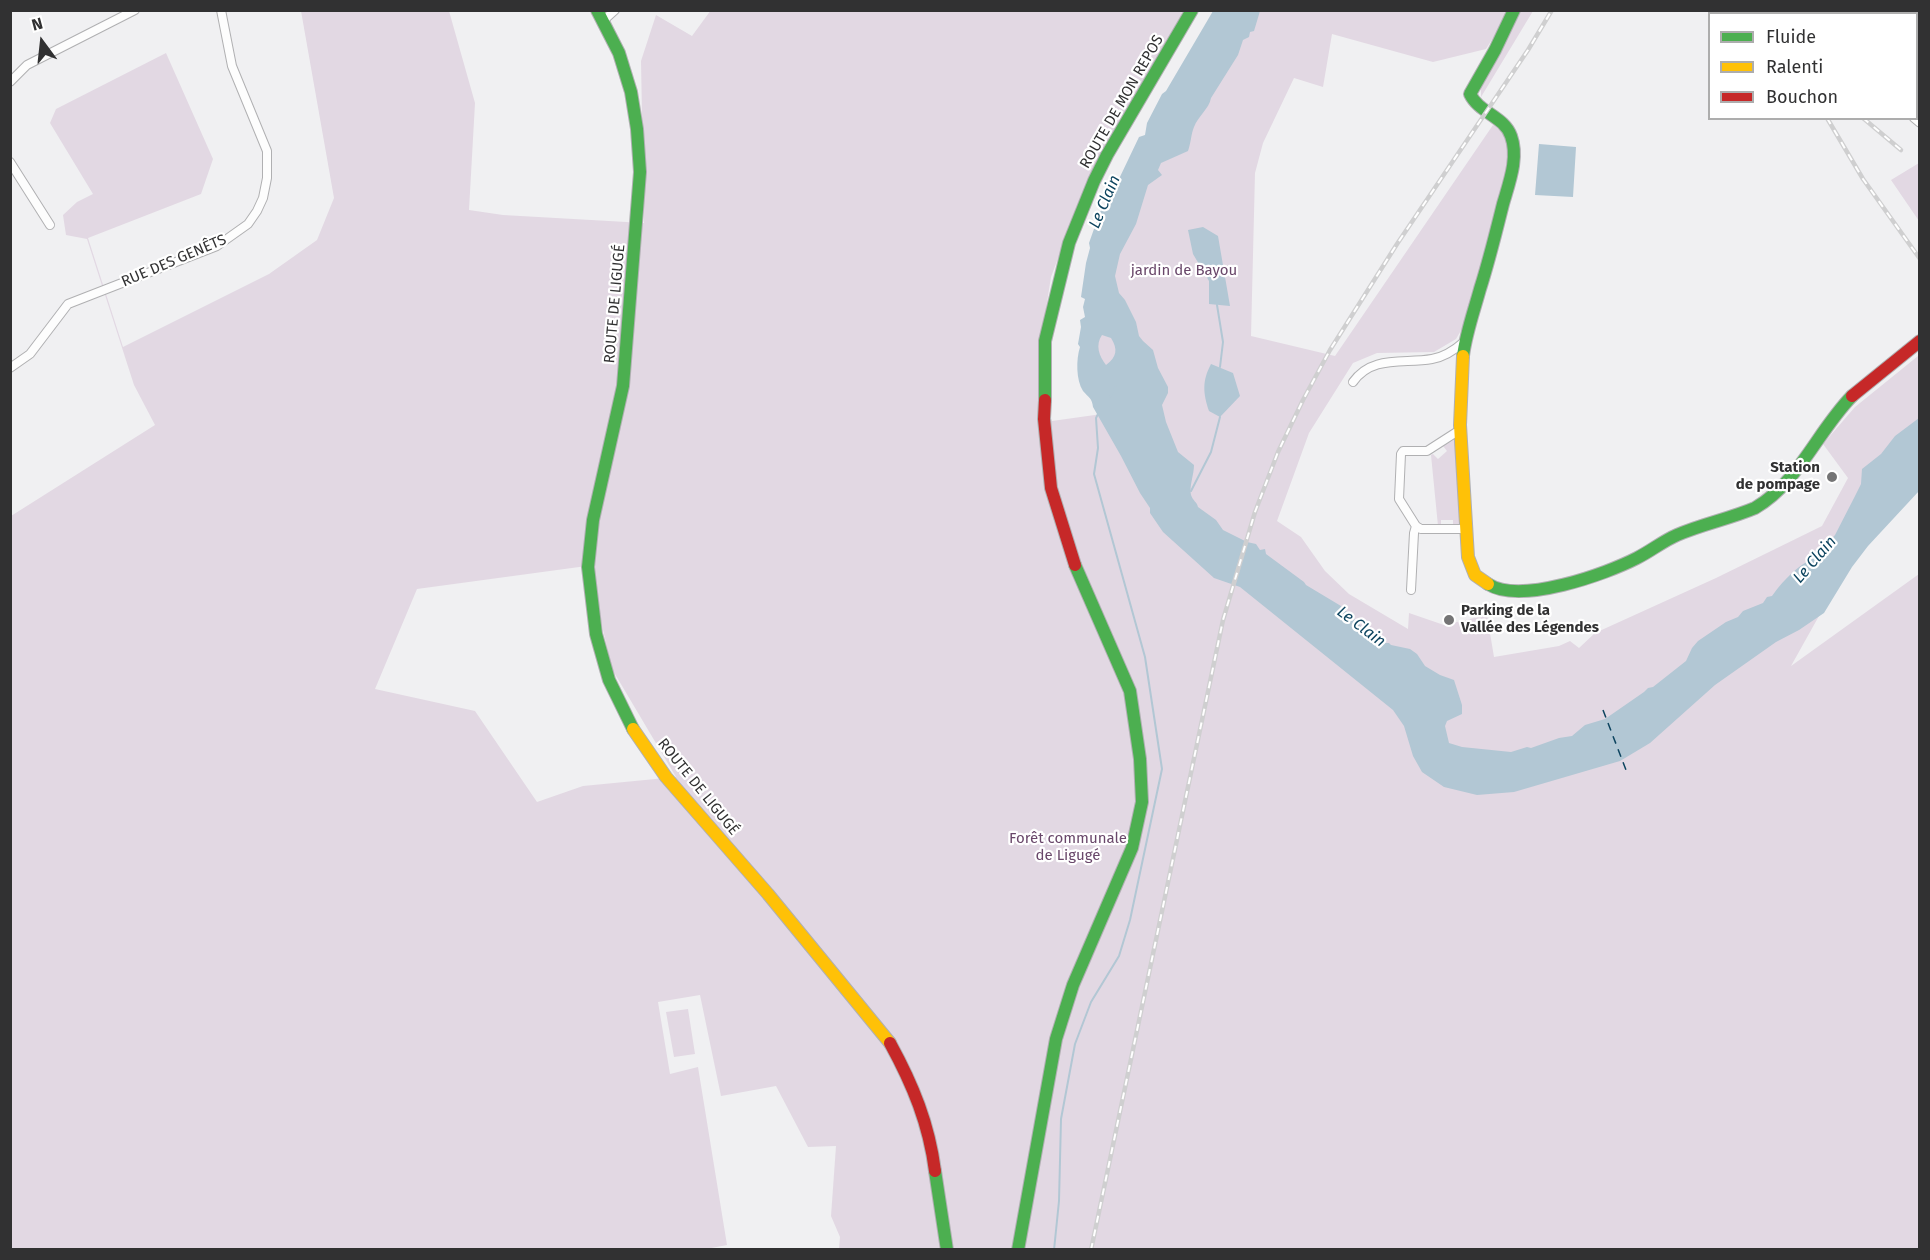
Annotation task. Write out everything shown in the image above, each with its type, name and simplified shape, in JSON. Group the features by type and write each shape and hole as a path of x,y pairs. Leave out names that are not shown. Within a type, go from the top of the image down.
{"street":[{"path":"10,82 27,65 135,10"},
{"name":"RUE DES GENÊTS","path":"10,368 30,354 68,304 218,246 248,224 257,211 263,198 267,178 267,151 232,66 221,10"},
{"path":"601,15 615,10"},
{"name":"ROUTE DE MON REPOS","path":"1018,1250 1056,1039 1073,985 1132,848 1142,802 1140,759 1130,691 1073,561 1051,488 1044,419 1045,341 1069,243 1082,208 1107,155 1192,10"},
{"path":"1514,10 1470,94 1473,100 1510,130 1514,159 1487,267 1465,340 1460,378 1468,557 1470,566 1486,584 1513,592 1534,591 1576,581 1638,558 1674,536 1750,510 1778,493 1794,475 1832,418 1847,401 1920,341"},
{"name":"ROUTE DE LIGUGÉ","path":"601,15 619,54 631,93 637,129 640,172 623,386 593,520 588,567 596,634 609,680 628,722 666,777 768,894 888,1040 911,1083 931,1141 947,1250"},
{"path":"10,162 50,225"},
{"path":"1353,382 1360,372 1374,364 1434,359 1465,340"},
{"path":"1461,432 1455,433 1427,451 1401,454 1399,500 1416,526 1421,529 1468,529"},
{"path":"1411,590 1416,526"}],"green space":[{"name":"Forêt communale de Ligugé","path":"711,10 1186,11 1074,216 1051,277 1040,347 1042,386 1052,421 1109,413 1092,344 1121,224 1252,11 1510,11 1486,49 1433,62 1332,34 1323,87 1294,78 1263,143 1255,173 1251,336 1335,356 1493,125 1506,139 1510,170 1463,327 1456,339 1434,352 1377,353 1353,363 1309,433 1277,521 1301,537 1325,571 1349,594 1408,629 1409,613 1444,625 1487,615 1494,657 1559,646 1570,641 1579,648 1595,633 1716,578 1822,526 1848,478 1823,444 1855,407 1918,356 1919,437 1791,666 1919,574 1919,1249 839,1249 840,1237 831,1216 836,1146 808,1147 776,1086 721,1096 700,995 658,1002 670,1074 698,1067 727,1245 701,1250 11,1250 11,516 155,425 134,385 87,239 66,235 63,215 77,202 93,194 50,123 56,109 166,53 213,159 201,194 88,238 123,347 269,274 317,240 334,198 301,11 449,11 475,103 469,210 503,215 644,223 641,61 656,15 692,36","holes":["594,565 601,621 612,669 676,777 583,786 537,802 475,711 375,689 417,589"]},
{"path":"1518,11 1533,11 1481,97 1481,87"},
{"path":"1919,163 1919,221 1891,180"},
{"path":"1456,439 1463,521 1456,526 1453,525 1453,520 1441,520 1441,526 1438,526 1431,455 1433,454 1438,459 1447,451 1443,446"},
{"path":"688,1009 695,1054 674,1057 666,1012"}],"water":[{"name":"Le Clain","path":"1213,11 1260,11 1254,31 1243,40 1238,55 1196,123 1188,151 1161,163 1158,170 1162,175 1148,185 1136,224 1120,254 1115,276 1119,293 1136,322 1139,336 1153,350 1158,368 1168,387 1168,393 1162,405 1178,452 1194,465 1191,495 1198,507 1216,520 1223,530 1256,544 1260,550 1265,549 1266,554 1306,585 1341,606 1378,643 1389,643 1410,649 1417,654 1425,666 1454,680 1462,705 1462,714 1447,721 1445,726 1449,743 1462,747 1511,752 1531,748 1572,736 1585,725 1605,719 1648,688 1653,687 1686,661 1698,641 1726,622 1738,617 1743,611 1763,603 1794,571 1822,555 1821,551 1835,535 1861,484 1862,469 1881,454 1895,436 1919,418 1919,491 1868,546 1852,567 1824,613 1776,642 1715,685 1650,743 1620,761 1514,792 1477,795 1444,787 1422,772 1413,756 1404,726 1393,710 1240,587 1214,578 1163,532 1150,513 1150,508 1079,381 1077,369 1080,320 1085,317 1083,307 1085,299 1081,297 1089,243 1100,212 1109,201 1112,186 1118,181 1139,137 1145,135 1147,123 1162,94 1166,91","holes":["1102,335 1111,338 1115,346 1115,353 1106,365 1098,347"]},
{"path":"1539,144 1576,147 1573,197 1535,195"},
{"path":"1203,227 1218,236 1230,306 1209,304 1209,281 1193,254 1188,230"},
{"path":"1211,364 1233,373 1240,396 1220,417 1209,411 1204,387"}],"waterway":[{"path":"1217,305 1223,342 1220,367"},
{"path":"1110,397 1116,386"},
{"path":"1054,1250 1059,1201 1061,1119 1075,1044 1091,1002 1119,956 1130,920 1162,769 1145,657 1094,474 1098,448 1096,418 1098,414"},
{"path":"1191,491 1211,452 1220,417"}],"ferry route":[{"path":"1603,710 1626,770"}],"railway":[{"path":"1091,1250 1223,620 1255,512 1278,452 1330,350 1397,244 1528,50 1552,10"},
{"path":"1828,120 1863,179 1920,259"},
{"path":"1865,120 1901,150"}],"traffic: fast":[{"path":"597,10 619,53 631,92 637,129 640,172 623,386 593,520 588,567 596,634 609,680 633,729"},
{"path":"1045,400 1045,341 1069,243 1107,155 1192,10"},
{"path":"1463,356 1514,162 1513,144 1508,129 1479,106 1470,94 1514,10"},
{"path":"1488,584 1502,590 1520,591 1563,585 1585,579 1623,565 1677,535 1755,508 1784,485 1852,396"},
{"path":"1018,1250 1056,1039 1073,985 1132,848 1142,802 1140,759 1130,691 1075,565"},
{"path":"935,1171 947,1250"}],"traffic: slow":[{"path":"1463,356 1460,425 1468,557 1475,575 1488,584"},
{"path":"633,729 666,777 768,894 890,1043"}],"traffic: jam":[{"path":"1852,396 1920,341"},
{"path":"1045,400 1044,419 1051,488 1075,565"},
{"path":"890,1043 919,1105 929,1137 935,1171"}],"place":[{"name":"Station de pompage","path":"1832,477"},
{"name":"Parking de la Vallée des Légendes","path":"1449,620"}],"park label":[{"name":"jardin de Bayou","path":"1184,271"}]}
